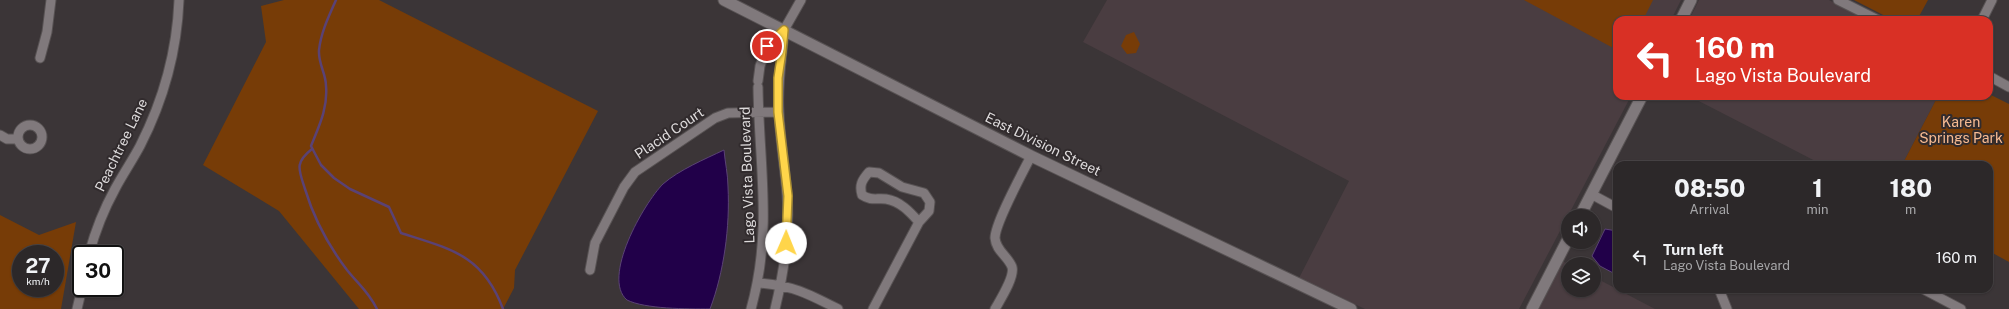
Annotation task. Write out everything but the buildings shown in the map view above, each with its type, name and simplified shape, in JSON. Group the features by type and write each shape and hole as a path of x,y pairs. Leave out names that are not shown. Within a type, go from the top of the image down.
{"street":[{"path":"40,58 47,32 51,0"},
{"name":"Peachtree Lane","path":"92,245 114,190 139,147 166,82 173,49 179,0"},
{"name":"East Division Street","path":"724,0 1031,156 1351,309"},
{"path":"775,309 781,285 786,243 788,196 778,112 778,78 784,30 801,0"},
{"path":"1683,16 1691,0"},
{"path":"1838,0 1870,16"},
{"path":"1984,16 1992,0"},
{"name":"Lago Vista Boulevard","path":"751,309 758,283 764,243 765,210 758,112 758,84 762,61 768,44 784,30"},
{"path":"762,61 780,66"},
{"path":"1993,78 2009,87"},
{"path":"1584,209 1640,100"},
{"name":"Placid Court","path":"590,270 594,243 624,187 635,172 715,118 728,113 778,112"},
{"path":"0,135 7,138 17,139"},
{"path":"995,309 1012,277 1012,267 998,248 995,237 999,222 1031,156"},
{"path":"873,309 919,222 929,211 930,202 924,193 902,187 879,172 869,172 863,179 860,187 862,195 869,200 886,199 900,204 910,211 919,222"},
{"path":"1591,194 1613,206"},
{"path":"1532,309 1563,249"},
{"path":"758,283 781,285 800,289 838,309"},
{"path":"1721,293 1727,309"},
{"path":"1931,293 1961,309"},
{"path":"77,309 80,297"}],"shaded area":[{"path":"1107,0 1681,0 1673,16 1613,16 1613,100 1629,100 1572,209 1561,209 1561,229 1519,309 1365,309 1299,278 1349,181 1083,42"},
{"path":"1699,0 1829,0 1860,16 1691,16"},
{"path":"1697,100 1936,100 1904,161 1815,161"},
{"path":"724,150 728,182 727,233 719,280 710,309 655,307 627,300 620,289 619,275 622,259 636,223 646,207 663,184 669,179 692,165"},
{"path":"1605,229 1613,230 1613,273 1601,267 1601,257 1593,257 1595,249 1601,249 1601,237"},
{"path":"1561,263 1561,297 1601,297 1601,281 1613,287 1613,293 1624,293 1655,309 1537,309"}],"green space":[{"path":"284,0 379,0 598,111 515,270 514,288 503,309 359,309 279,211 203,165 266,42 261,6"},
{"path":"1524,0 1653,0 1645,16 1613,16 1613,48"},
{"path":"1854,0 1928,0 1919,16 1885,16"},
{"path":"1134,32 1140,44 1136,53 1127,54 1121,46 1126,35"},
{"name":"Karen Springs Park","path":"1993,96 2009,104 2009,262 1993,253 1993,161 1904,161 1936,100 1993,100"},
{"path":"0,215 39,235 76,222 64,292 64,245 12,245 12,297 63,297 61,309 0,309"}],"waterway":[{"path":"336,0 323,30 319,50 320,60 326,81 326,102 311,146 321,165 334,178 350,189 389,207 401,233 450,250 475,265 486,277 495,291 503,309"},
{"path":"312,149 302,158 300,163 300,172 313,211 322,231 334,251 347,270 367,293 377,309"}],"route":[{"path":"767,46 784,30 778,78 778,112 788,196 786,243"}]}
